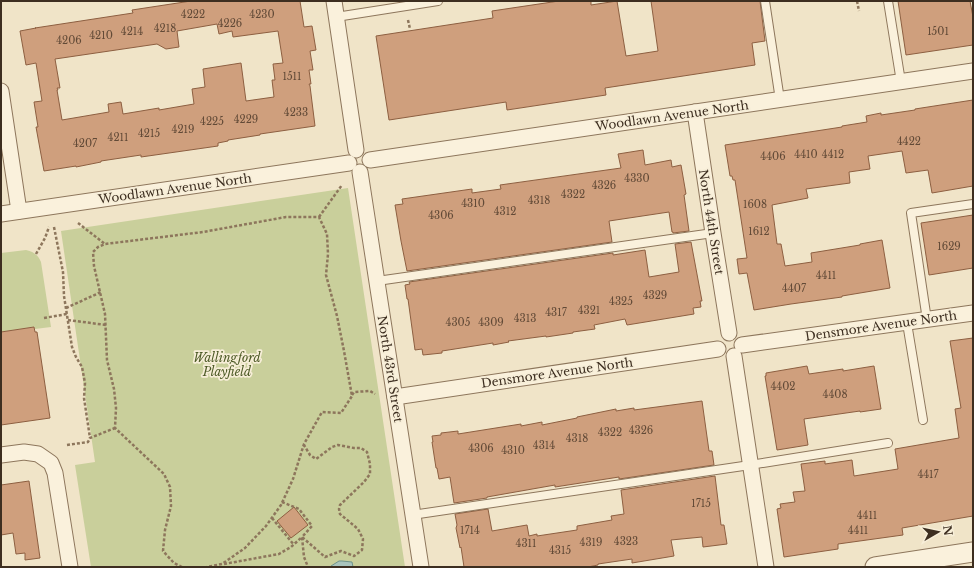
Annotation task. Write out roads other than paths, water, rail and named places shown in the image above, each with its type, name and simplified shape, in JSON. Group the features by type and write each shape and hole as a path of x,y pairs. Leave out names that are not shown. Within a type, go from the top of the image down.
{"street":[{"name":"North 43rd Street","path":"334,1 355,162 377,280 421,567"},
{"name":"Woodlawn Avenue North","path":"1,214 355,162 367,169 370,160 973,71"},
{"path":"1,91 19,211"},
{"name":"North 44th Street","path":"695,112 712,233 729,333"},
{"name":"Densmore Avenue North","path":"738,351 973,313"},
{"path":"738,351 727,357 720,353 717,345 720,338 729,333 734,333 740,338 738,351 750,465 766,567"},
{"name":"Densmore Avenue North","path":"395,397 718,349"},
{"path":"1,456 24,452 38,454 51,463 55,473 70,567"},
{"path":"875,567 973,552"}],"lane":[{"path":"336,17 438,1"},
{"path":"765,1 780,100"},
{"path":"888,1 901,82"},
{"path":"927,320 911,213 973,204"},
{"path":"377,280 712,233"},
{"path":"907,323 923,420"},
{"path":"412,515 888,443"}],"water":[{"path":"339,561 352,562 353,567 331,567"}],"park label":[{"name":"Wallingford Playfield","path":"227,365"}]}
